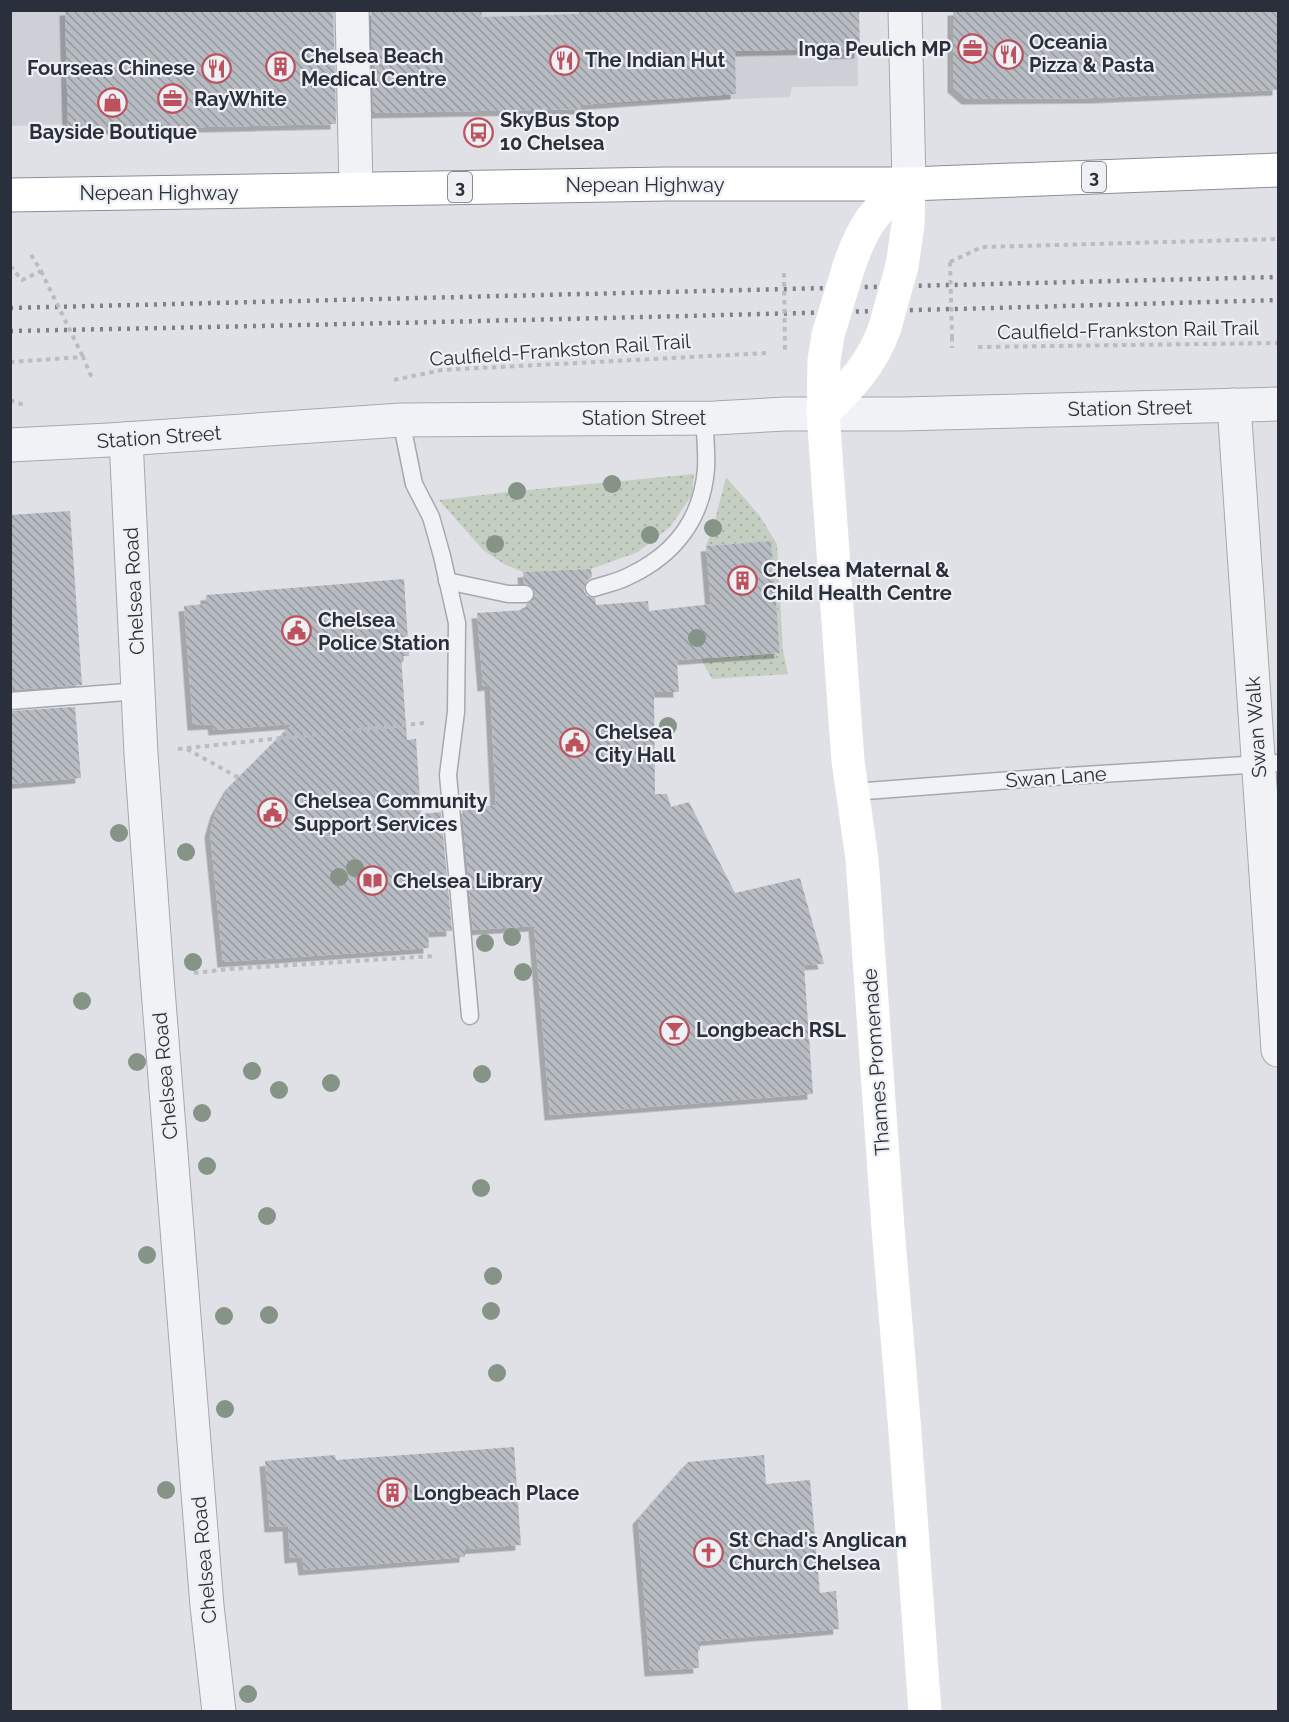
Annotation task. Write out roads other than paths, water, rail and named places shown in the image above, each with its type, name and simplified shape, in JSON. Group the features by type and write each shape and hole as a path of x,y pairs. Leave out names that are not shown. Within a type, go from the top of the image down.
{"main road":[{"name":"Nepean Highway","path":"10,195 667,184 909,184 1278,170"},
{"path":"823,413 864,369 877,348 885,327 902,266 908,225 909,184"},
{"name":"Thames Promenade","path":"909,184 876,211 857,242 828,335 823,371 823,413 845,726 862,859 925,1712"}],"street":[{"path":"352,10 356,189"},
{"path":"905,10 909,184"},
{"name":"Station Street","path":"10,445 401,420 704,417 823,413 902,414 1278,404"},
{"name":"Swan Walk","path":"1234,405 1269,764 1278,1050"},
{"name":"Chelsea Road","path":"126,439 141,754 207,1606 219,1712"}],"lane":[{"path":"594,588 627,578 646,568 672,546 693,519 699,506 706,467 704,417"},
{"path":"401,420 414,484 431,517 457,623 455,720 448,775 470,1016"},
{"path":"447,581 508,594 525,594"},
{"path":"10,701 139,691"},
{"name":"Swan Lane","path":"853,792 1269,764"}],"railway":[{"path":"10,308 1278,277"},
{"path":"10,331 1278,300"}],"place":[{"name":"Inga Peulich MP","path":"972,49"},
{"name":"Oceania Pizza & Pasta","path":"1008,54"},
{"name":"The Indian Hut","path":"564,60"},
{"name":"Chelsea Beach Medical Centre","path":"280,67"},
{"name":"Fourseas Chinese","path":"216,68"},
{"name":"RayWhite","path":"173,99"},
{"name":"Bayside Boutique","path":"113,102"},
{"name":"SkyBus Stop 10 Chelsea","path":"479,132"},
{"name":"Chelsea Maternal & Child Health Centre","path":"742,581"},
{"name":"Chelsea Police Station","path":"297,631"},
{"name":"Chelsea City Hall","path":"574,743"},
{"name":"Chelsea Community Support Services","path":"273,812"},
{"name":"Chelsea Library","path":"372,881"},
{"name":"Longbeach RSL","path":"675,1030"},
{"name":"Longbeach Place","path":"392,1493"},
{"name":"St Chad's Anglican Church Chelsea","path":"708,1552"}]}
